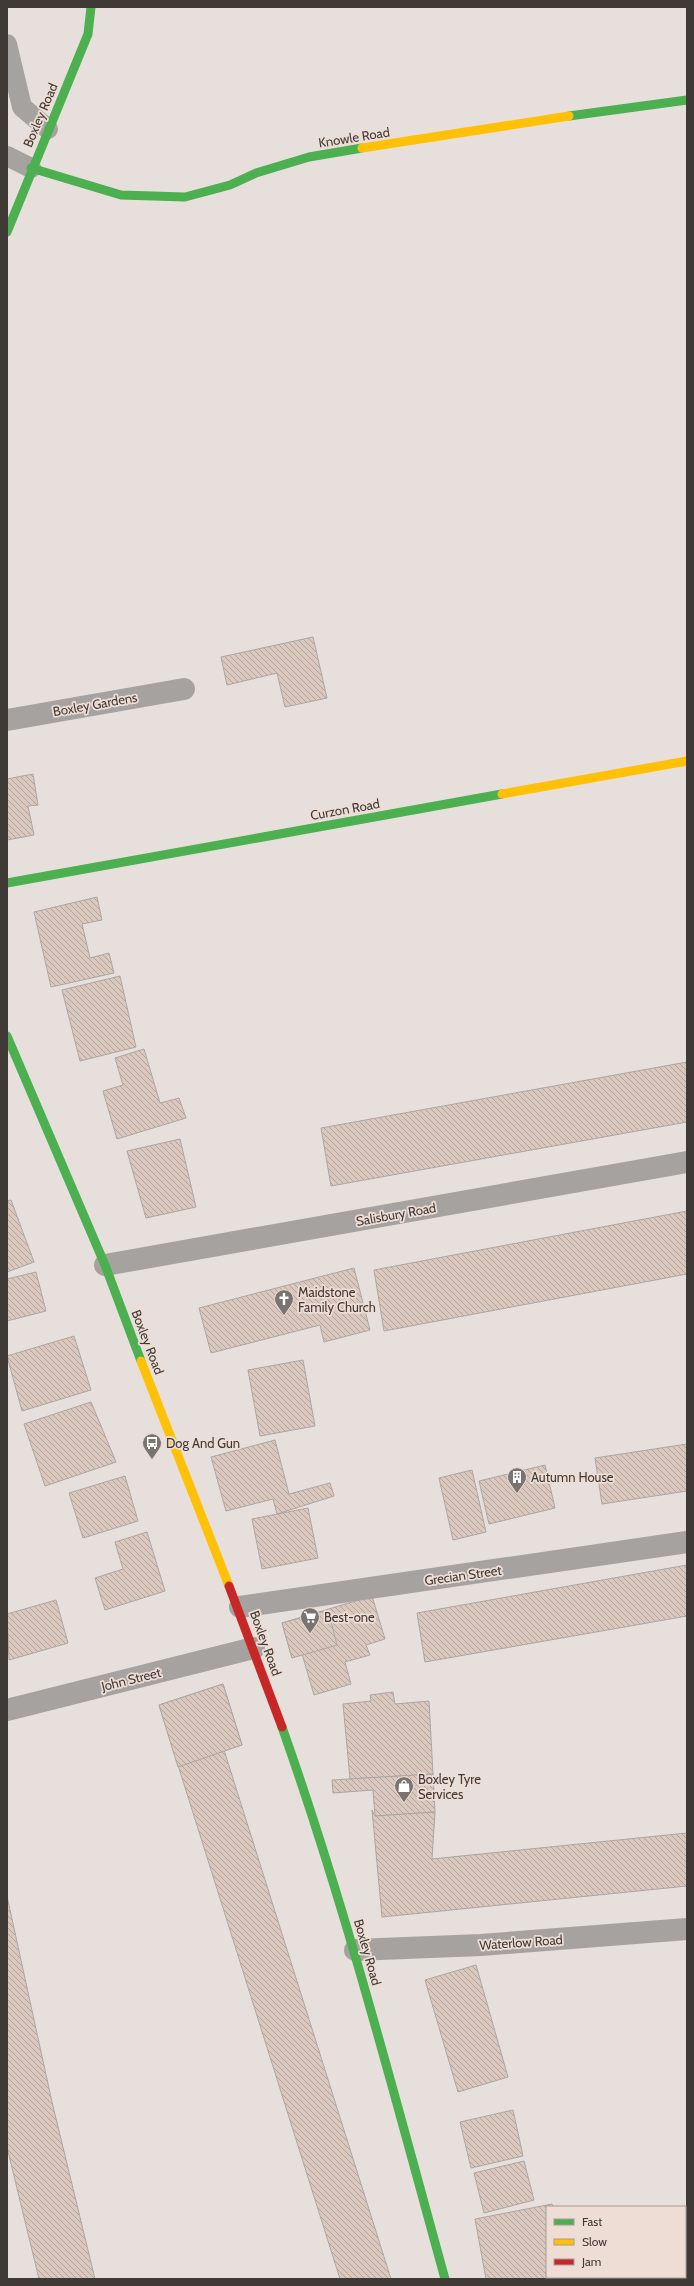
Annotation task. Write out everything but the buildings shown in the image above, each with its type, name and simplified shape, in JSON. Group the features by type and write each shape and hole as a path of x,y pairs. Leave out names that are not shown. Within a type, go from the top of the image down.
{"street":[{"name":"Boxley Road","path":"7,232 88,34 91,7"},
{"name":"Knowle Road","path":"32,168 121,195 185,197 230,185 256,173 309,157 551,118 687,100"},
{"name":"Boxley Gardens","path":"7,720 184,689"},
{"name":"Curzon Road","path":"7,883 687,761"},
{"name":"Boxley Road","path":"7,1036 13,1064 105,1265 177,1456 240,1608 309,1803 355,1950 446,2279"},
{"name":"Salisbury Road","path":"105,1265 687,1162"},
{"name":"Grecian Street","path":"240,1608 687,1542"},
{"name":"John Street","path":"7,1710 254,1648"},
{"name":"Waterlow Road","path":"355,1950 481,1945 687,1929"}],"lane":[{"path":"7,44 22,108 48,129"},
{"path":"7,156 32,168"}],"traffic: fast":[{"path":"7,232 88,34 91,7"},
{"path":"569,116 687,100"},
{"path":"31,168 121,195 185,197 230,185 256,173 309,157 362,148"},
{"path":"7,883 502,794"},
{"path":"7,1036 105,1265 141,1361"},
{"path":"282,1727 348,1932 445,2279"}],"traffic: slow":[{"path":"362,148 569,116"},
{"path":"502,794 687,761"},
{"path":"141,1361 229,1586"}],"traffic: jam":[{"path":"229,1586 282,1727"}],"place":[{"name":"Maidstone Family Church","path":"284,1316"},
{"name":"Dog And Gun","path":"152,1460"},
{"name":"Autumn House","path":"517,1494"},
{"name":"Best-one","path":"310,1634"},
{"name":"Boxley Tyre Services","path":"404,1803"}]}
